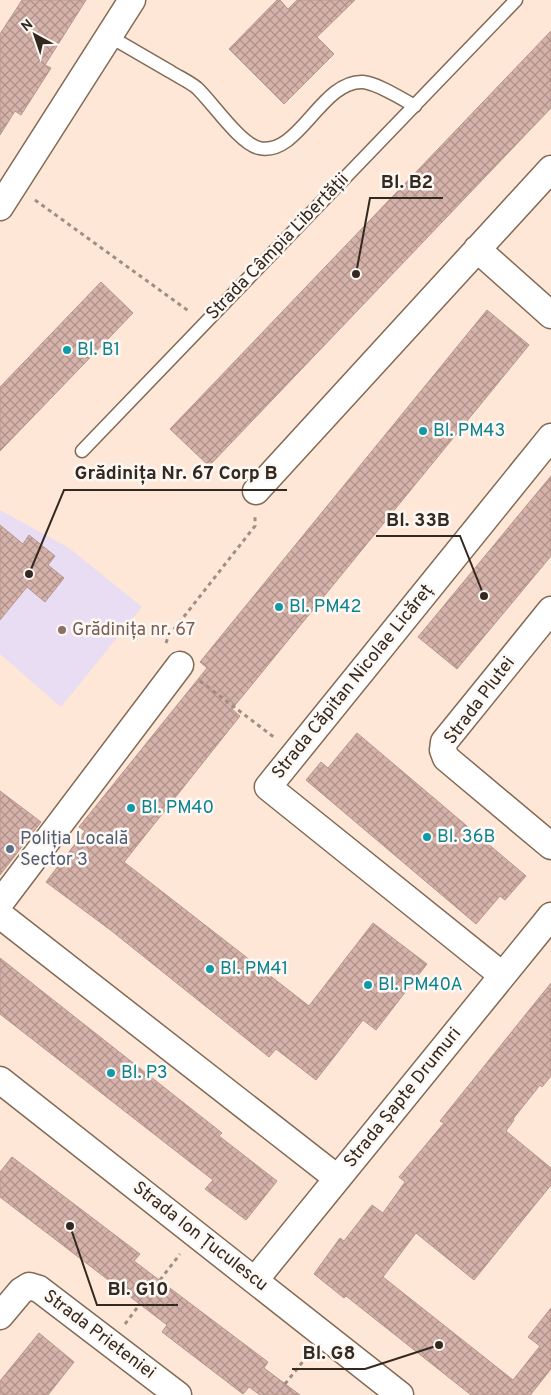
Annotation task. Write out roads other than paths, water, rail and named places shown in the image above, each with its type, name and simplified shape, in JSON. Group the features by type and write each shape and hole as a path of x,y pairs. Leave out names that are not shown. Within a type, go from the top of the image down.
{"street":[{"path":"5,197 132,0"},
{"path":"256,491 551,168"},
{"path":"477,249 551,315"},
{"name":"Strada Căpitan Nicolae Licăreț","path":"502,976 268,787 551,437"},
{"name":"Strada Plutei","path":"551,610 444,742 443,750 446,758 551,846"},
{"path":"0,903 180,665"},
{"path":"0,915 337,1178"},
{"name":"Strada Șapte Drumuri","path":"255,1280 551,916"},
{"name":"Strada Ion Țuculescu","path":"0,1080 400,1395"},
{"name":"Strada Prieteniei","path":"0,1316 21,1291 29,1286 39,1289 178,1395"}],"lane":[{"name":"Strada Câmpia Libertății","path":"82,451 516,0"},
{"path":"109,36 196,87 244,140 258,148 275,148 286,141 330,96 350,84 364,82 387,90 415,106"}],"place":[{"name":"Bl. B2","path":"356,274"},
{"name":"Bl. B1","path":"67,350"},
{"name":"Bl. PM43","path":"423,431"},
{"name":"Grădinița Nr. 67 Corp B","path":"29,574"},
{"name":"Bl. 33B","path":"484,596"},
{"name":"Bl. PM42","path":"279,607"},
{"name":"Grădinița nr. 67","path":"62,630"},
{"name":"Bl. PM40","path":"131,808"},
{"name":"Bl. 36B","path":"427,837"},
{"name":"Poliția Locală Sector 3","path":"10,849"},
{"name":"Bl. PM41","path":"210,969"},
{"name":"Bl. PM40A","path":"368,985"},
{"name":"Bl. P3","path":"111,1073"},
{"name":"Bl. G10","path":"70,1226"},
{"name":"Bl. G8","path":"439,1345"}]}
